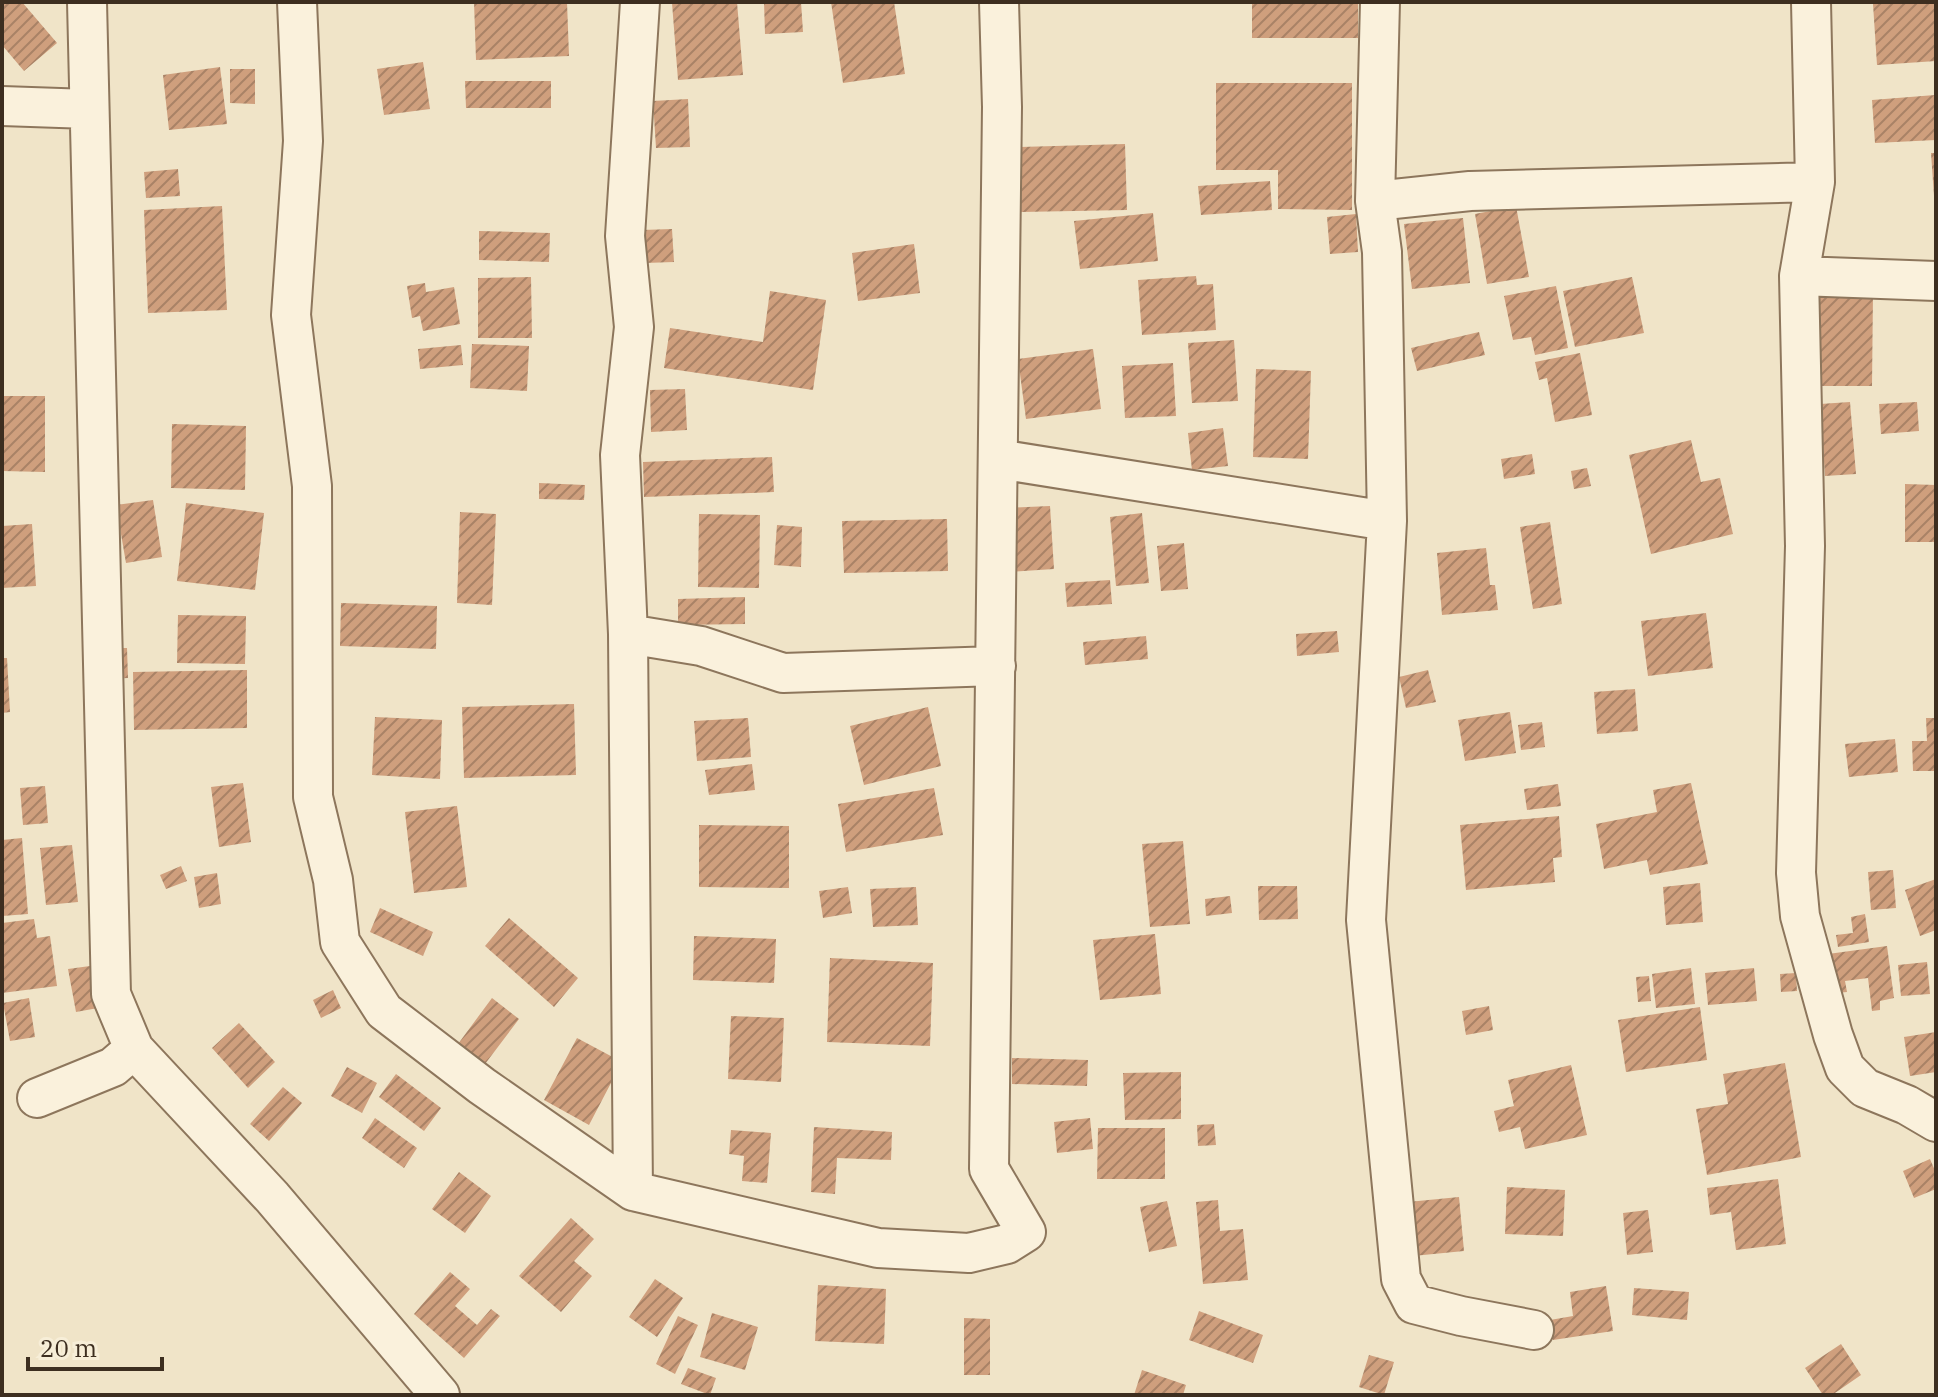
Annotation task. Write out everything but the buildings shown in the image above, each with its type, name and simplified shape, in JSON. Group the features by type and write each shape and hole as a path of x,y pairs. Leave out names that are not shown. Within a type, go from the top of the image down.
{"street":[{"path":"87,2 111,994 134,1049 272,1197 440,1395"},
{"path":"297,2 303,141 291,315 312,486 313,797 333,880 340,942 384,1011 482,1086 633,1191 878,1248 969,1253 1007,1244 1026,1232 989,1169 1002,107 999,2"},
{"path":"633,1191 628,634 620,455 634,327 625,236 640,2"},
{"path":"1380,2 1375,201 1382,252 1387,521 1366,920 1401,1279 1414,1304 1534,1330"},
{"path":"1811,2 1815,182 1799,276 1805,546 1796,873 1800,916 1845,1068 1865,1088 1926,1110"},
{"path":"2,106 89,109"},
{"path":"1375,201 1470,191 1815,182"},
{"path":"1799,276 1936,281"},
{"path":"998,459 1387,521"},
{"path":"628,634 701,646 783,673 996,666"},
{"path":"37,1098 113,1067 134,1049"}]}
